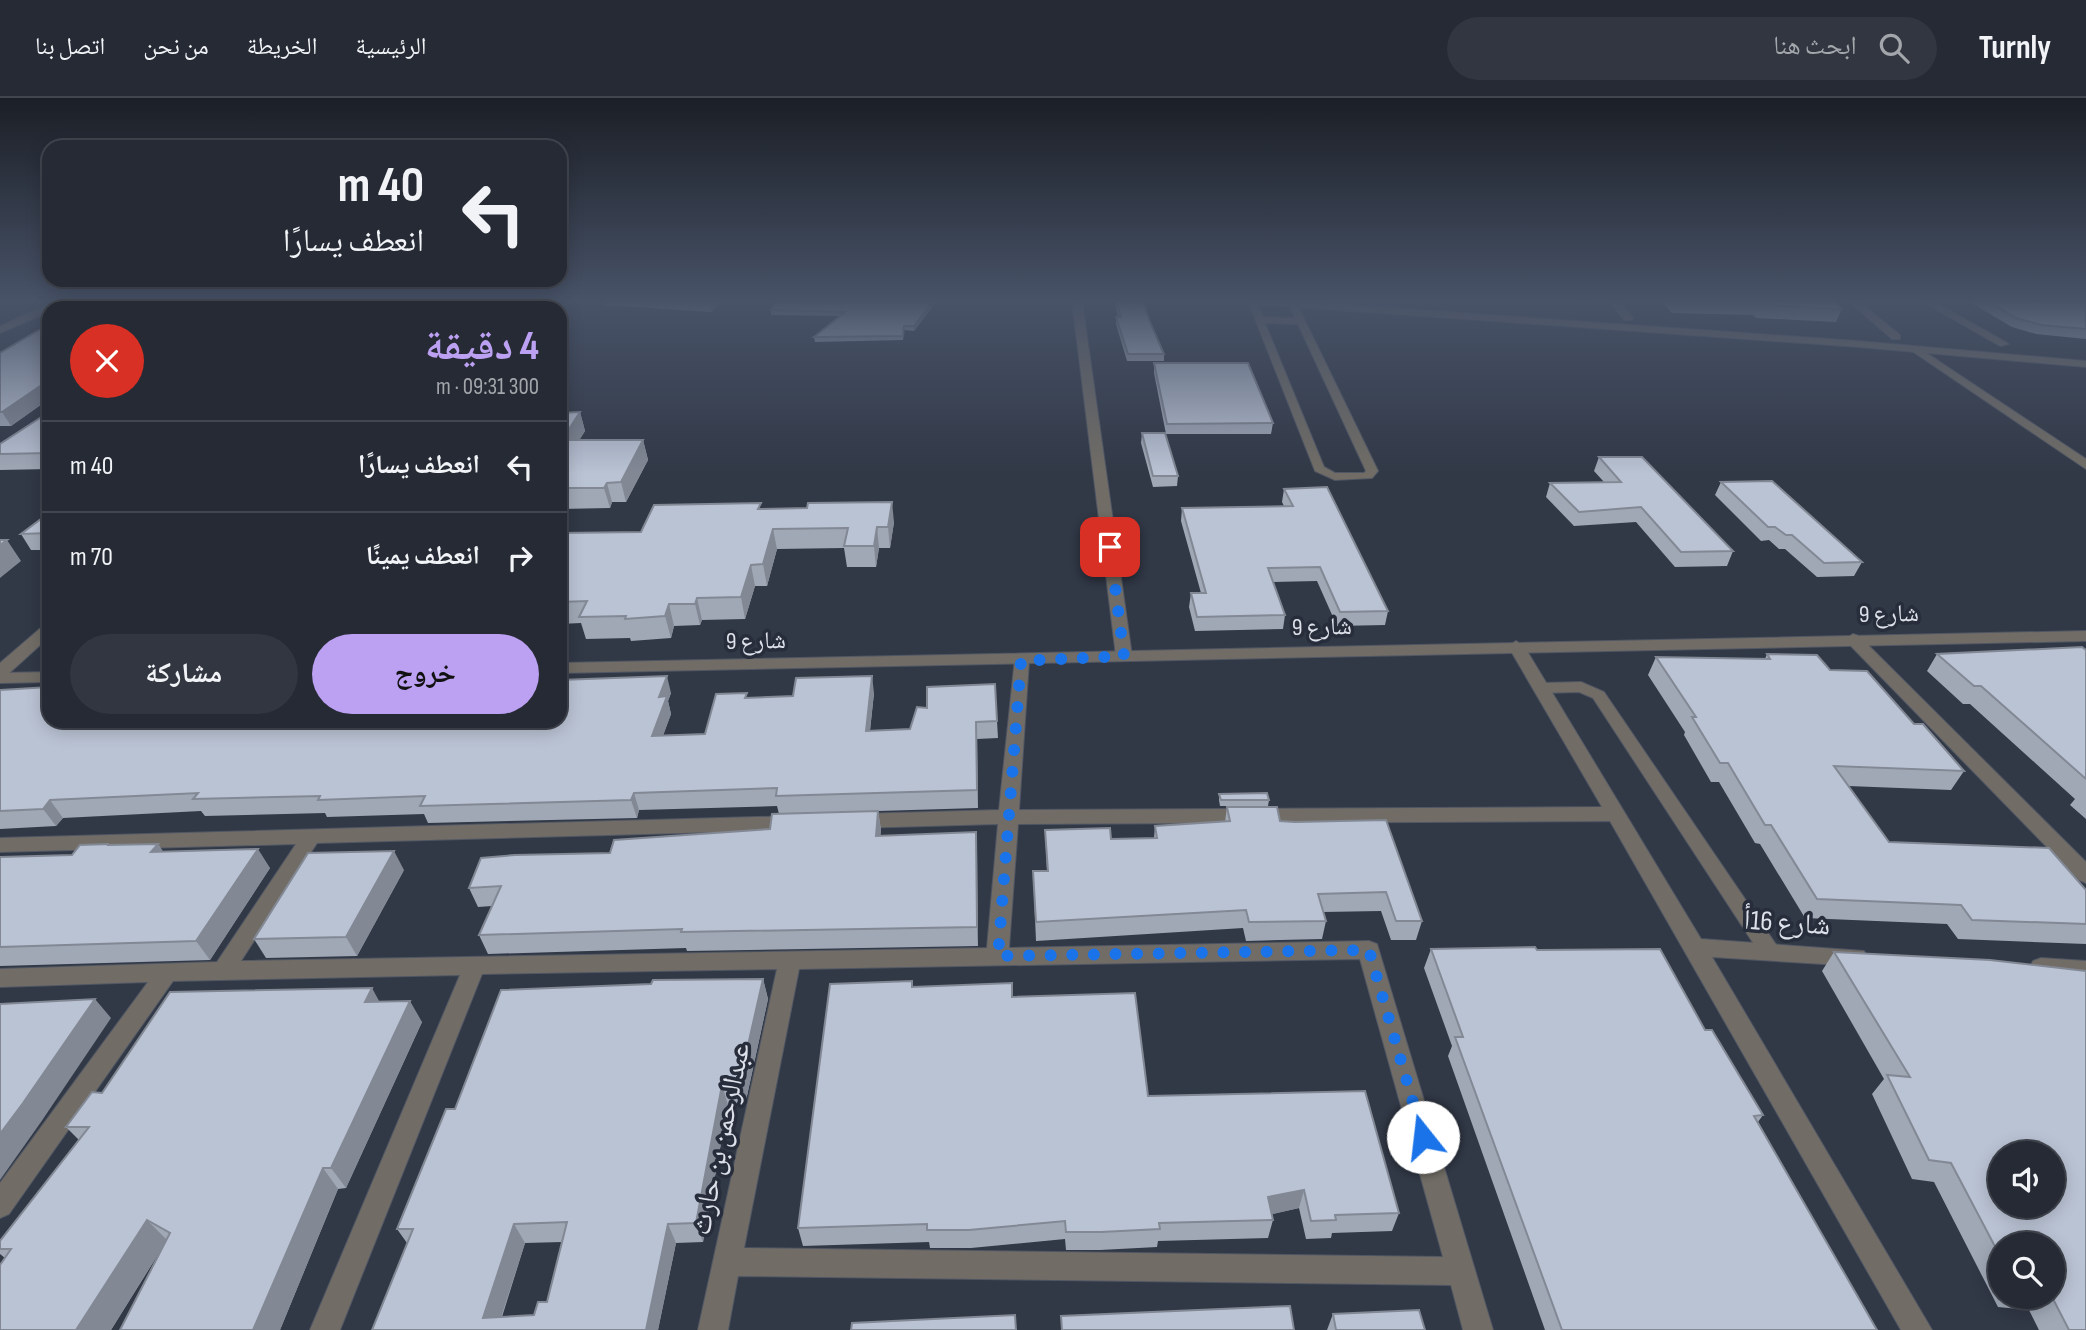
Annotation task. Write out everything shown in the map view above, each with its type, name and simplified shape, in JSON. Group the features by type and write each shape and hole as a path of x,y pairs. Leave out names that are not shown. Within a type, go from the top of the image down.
{"street":[{"path":"1085,358 1124,656"},
{"path":"1930,358 2086,465"},
{"path":"2024,358 2086,364"},
{"path":"0,672 42,635"},
{"name":"شارع 9","path":"567,668 1021,661 1516,646 2086,636"},
{"path":"1853,639 2086,875"},
{"path":"1516,646 1695,947 1917,1330"},
{"path":"998,956 1021,661"},
{"path":"0,678 42,677"},
{"path":"840,822 1007,817 1616,814"},
{"path":"0,845 812,822"},
{"path":"223,971 312,835"},
{"name":"شارع 16أ","path":"1695,947 1880,958"},
{"path":"0,978 475,965 1369,950 1478,1330"},
{"name":"عبدالرحمن بن حارث","path":"713,1330 790,960"},
{"path":"325,1330 475,965"},
{"path":"2017,966 2086,970"},
{"path":"0,1205 167,973"},
{"path":"727,1262 1461,1271"}],"lane":[{"path":"1275,358 1319,469 1323,474 1333,477 1368,476 1372,471 1319,358"},
{"path":"1542,688 1581,687 1599,695 1770,952"}],"building":[{"path":"0,358 42,358 42,385 0,412"},
{"path":"1154,363 1248,363 1273,423 1167,424"},
{"path":"580,412 567,432 567,413"},
{"path":"42,417 42,453 0,454 0,444"},
{"path":"1142,433 1165,433 1178,476 1153,476"},
{"path":"567,440 643,440 621,482 607,483 604,488 567,488"},
{"path":"1599,457 1642,457 1733,551 1681,552 1641,507 1579,512 1550,483 1621,482"},
{"path":"1772,481 1862,562 1824,563 1792,535 1786,535 1775,527 1768,527 1721,482"},
{"path":"1327,487 1388,611 1340,612 1320,567 1268,568 1285,615 1197,617 1191,593 1206,593 1182,508 1293,506 1284,489"},
{"path":"892,502 888,527 877,527 874,546 844,546 848,528 773,529 763,564 751,565 741,597 697,598 695,604 669,604 665,616 625,619 626,616 579,617 587,601 567,602 567,533 641,532 654,505 761,503 758,509 807,508 808,503"},
{"path":"42,518 42,533 21,534"},
{"path":"2082,647 2086,650 2086,779 1981,686 1974,686 1937,654"},
{"path":"1767,654 1817,655 1830,670 1867,671 1914,724 1923,724 1964,771 1834,766 1889,842 2049,848 2086,890 2086,924 1972,920 1961,905 1817,899 1771,825 1765,825 1728,763 1720,763 1692,717 1696,717 1656,657 1770,659"},
{"path":"667,676 659,697 667,696 652,736 705,734 716,694 747,693 745,698 793,696 796,678 872,676 866,731 910,729 917,707 927,708 927,687 995,684 997,721 976,722 977,790 776,796 777,788 634,793 631,800 420,806 425,796 318,800 320,796 193,799 198,793 50,800 43,809 0,811 0,690 42,687 42,728 567,728 567,680"},
{"path":"1267,793 1269,800 1221,800 1219,794"},
{"path":"1227,807 1277,807 1280,821 1386,820 1422,921 1396,921 1386,892 1318,894 1326,921 1249,922 1246,910 1036,922 1033,871 1048,871 1045,830 1110,828 1111,839 1157,838 1155,826 1230,821"},
{"path":"878,811 876,836 976,832 977,927 681,932 682,929 479,935 501,886 469,888 481,858 610,853 614,840 770,829 772,814"},
{"path":"109,844 107,845 158,844 151,852 258,849 196,941 0,947 0,857 72,855 80,845"},
{"path":"394,851 346,937 254,939 308,853"},
{"path":"1535,947 1537,950 1660,949 1705,1030 1712,1030 1763,1115 1754,1116 1877,1330 1562,1330 1455,1037 1463,1037 1431,949"},
{"path":"1834,952 1990,960 2086,971 2086,1330 2069,1330 2058,1309 2065,1309 2065,1232 1988,1233 1951,1163 1929,1160 1887,1075 1910,1077"},
{"path":"763,979 739,1085 722,1085 696,1223 668,1224 646,1330 372,1330 413,1229 397,1229 446,1109 455,1109 501,990 651,984 653,980","holes":["567,1222 547,1302 538,1302 534,1315 483,1318 514,1224"]},
{"path":"912,981 912,987 1012,983 1012,997 1135,993 1148,1096 1365,1091 1399,1213 1335,1215 1336,1220 1311,1221 1304,1190 1268,1197 1273,1220 1159,1223 1160,1229 1066,1232 1065,1221 969,1230 927,1230 927,1224 798,1228 830,984"},
{"path":"372,988 365,1002 410,1001 331,1168 323,1168 253,1330 120,1330 170,1233 147,1220 76,1330 0,1330 0,1265 11,1249 0,1249 0,1241 89,1127 66,1127 92,1092 102,1093 170,992"},
{"path":"95,999 23,1103 0,1134 0,1004"},
{"path":"1290,1306 1294,1330 1062,1330 1061,1316"},
{"path":"1419,1310 1425,1330 1336,1330 1333,1314"},
{"path":"1015,1315 1016,1330 851,1330 852,1323"}],"route":[{"path":"1110,547 1124,656 1021,661 998,956 1369,950 1423,1137"}]}
